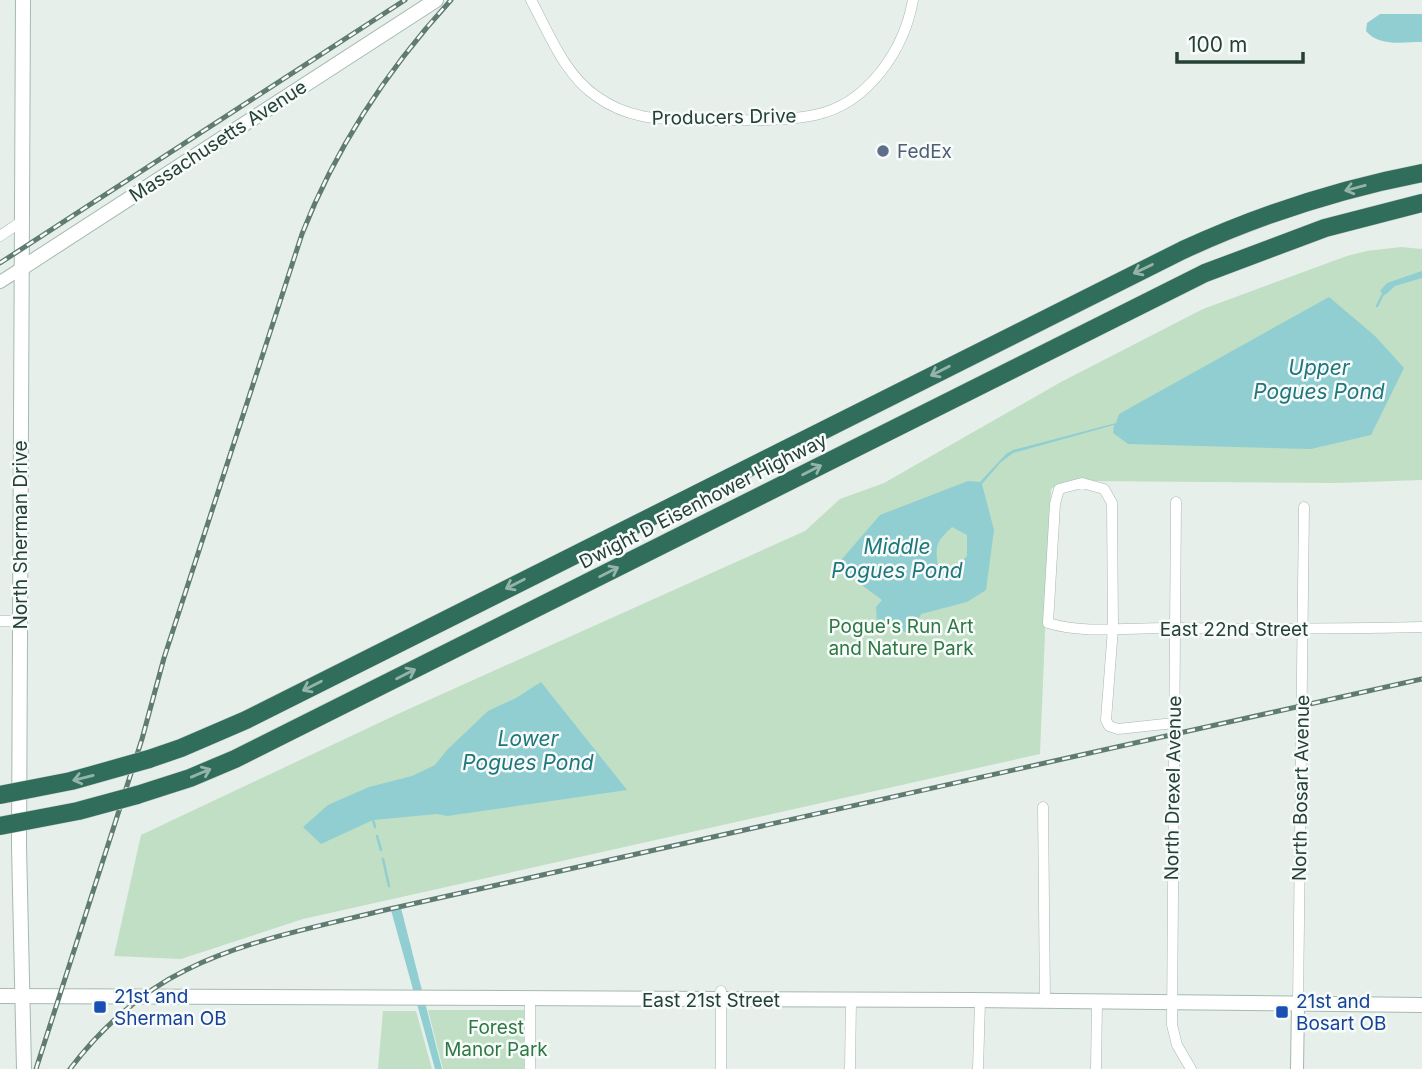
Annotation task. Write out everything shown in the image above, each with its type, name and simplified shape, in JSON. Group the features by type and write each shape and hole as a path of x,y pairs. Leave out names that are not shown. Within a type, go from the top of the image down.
{"highway":[{"name":"Dwight D Eisenhower Highway","path":"0,795 80,779 149,759 246,720 1167,257 1283,210 1352,189 1418,174"},
{"name":"Dwight D Eisenhower Highway","path":"0,826 78,811 137,795 190,778 235,759 1174,287 1275,245 1333,226 1422,203"},
{"path":"1275,245 1422,215"}],"main road":[{"name":"North Sherman Drive","path":"23,0 19,846 24,1069"},
{"name":"Massachusetts Avenue","path":"22,268 436,0"},
{"name":"East 21st Street","path":"0,996 530,999 721,995 851,1000 1422,1005"}],"street":[{"name":"Producers Drive","path":"531,0 570,72 590,92 617,109 641,118 772,120 818,114 848,101 867,86 883,69 900,43 910,18 913,0"},
{"path":"0,236 22,221"},
{"name":"Massachusetts Avenue","path":"0,282 22,268"},
{"name":"East 22nd Street","path":"1113,628 1112,503 1104,489 1082,483 1059,489 1055,504 1048,623 1070,630 1422,627"},
{"name":"North Drexel Avenue","path":"1176,502 1172,1003 1173,1035 1191,1069"},
{"name":"North Bosart Avenue","path":"1297,1069 1304,507"},
{"path":"0,621 20,621"},
{"path":"1113,628 1106,720 1109,726 1118,729 1174,723"},
{"path":"1043,807 1045,1002"},
{"path":"721,995 721,1069"},
{"path":"530,999 530,1069"},
{"path":"850,1069 851,1000"},
{"path":"978,1069 979,1001"},
{"path":"1096,1069 1097,1003"}],"green space":[{"name":"Pogue's Run Art and Nature Park","path":"1401,247 1422,249 1422,480 1335,483 1088,481 1055,486 1051,489 1040,754 303,919 181,959 114,956 141,835 400,713 805,531 840,499 884,483 1061,382 1203,309 1347,256"},
{"name":"Forest Manor Park","path":"428,1010 524,1010 524,1069 443,1069"},
{"path":"383,1011 416,1011 432,1069 378,1069"}],"water":[{"path":"1380,14 1422,14 1422,42 1384,42 1371,36 1366,31 1367,23"},
{"path":"1422,271 1422,278 1395,286 1385,295 1380,291 1387,283"},
{"name":"Upper Pogues Pond","path":"1329,297 1375,336 1404,368 1371,435 1311,449 1128,444 1113,433 1114,425 1013,453 1000,463 982,484 994,530 986,590 967,602 921,614 912,634 877,623 876,607 882,600 836,566 880,515 968,481 980,482 1013,450 1116,423 1119,414","holes":["952,527 967,535 967,556 952,573 938,567 937,549 943,536"]},
{"name":"Lower Pogues Pond","path":"541,682 627,790 447,816 437,814 373,820 321,844 303,827 328,805 369,787 412,776 435,765 488,711"},
{"path":"401,908 442,1069 435,1069 391,910"}],"waterway":[{"path":"1377,306 1384,292"},
{"path":"373,820 375,827"},
{"path":"377,836 381,850"},
{"path":"383,859 389,886"}],"railway":[{"path":"0,263 405,0"},
{"path":"36,1069 142,739 164,658 302,234 331,170 366,110 406,53 451,0"},
{"path":"70,1069 108,1026 153,989 209,959 258,942 385,910 1422,679"}],"place":[{"name":"FedEx","path":"883,151"},
{"name":"21st and Sherman OB","path":"100,1007"},
{"name":"21st and Bosart OB","path":"1282,1012"}],"water label":[{"name":"Middle Pogues Pond","path":"897,558"}]}
